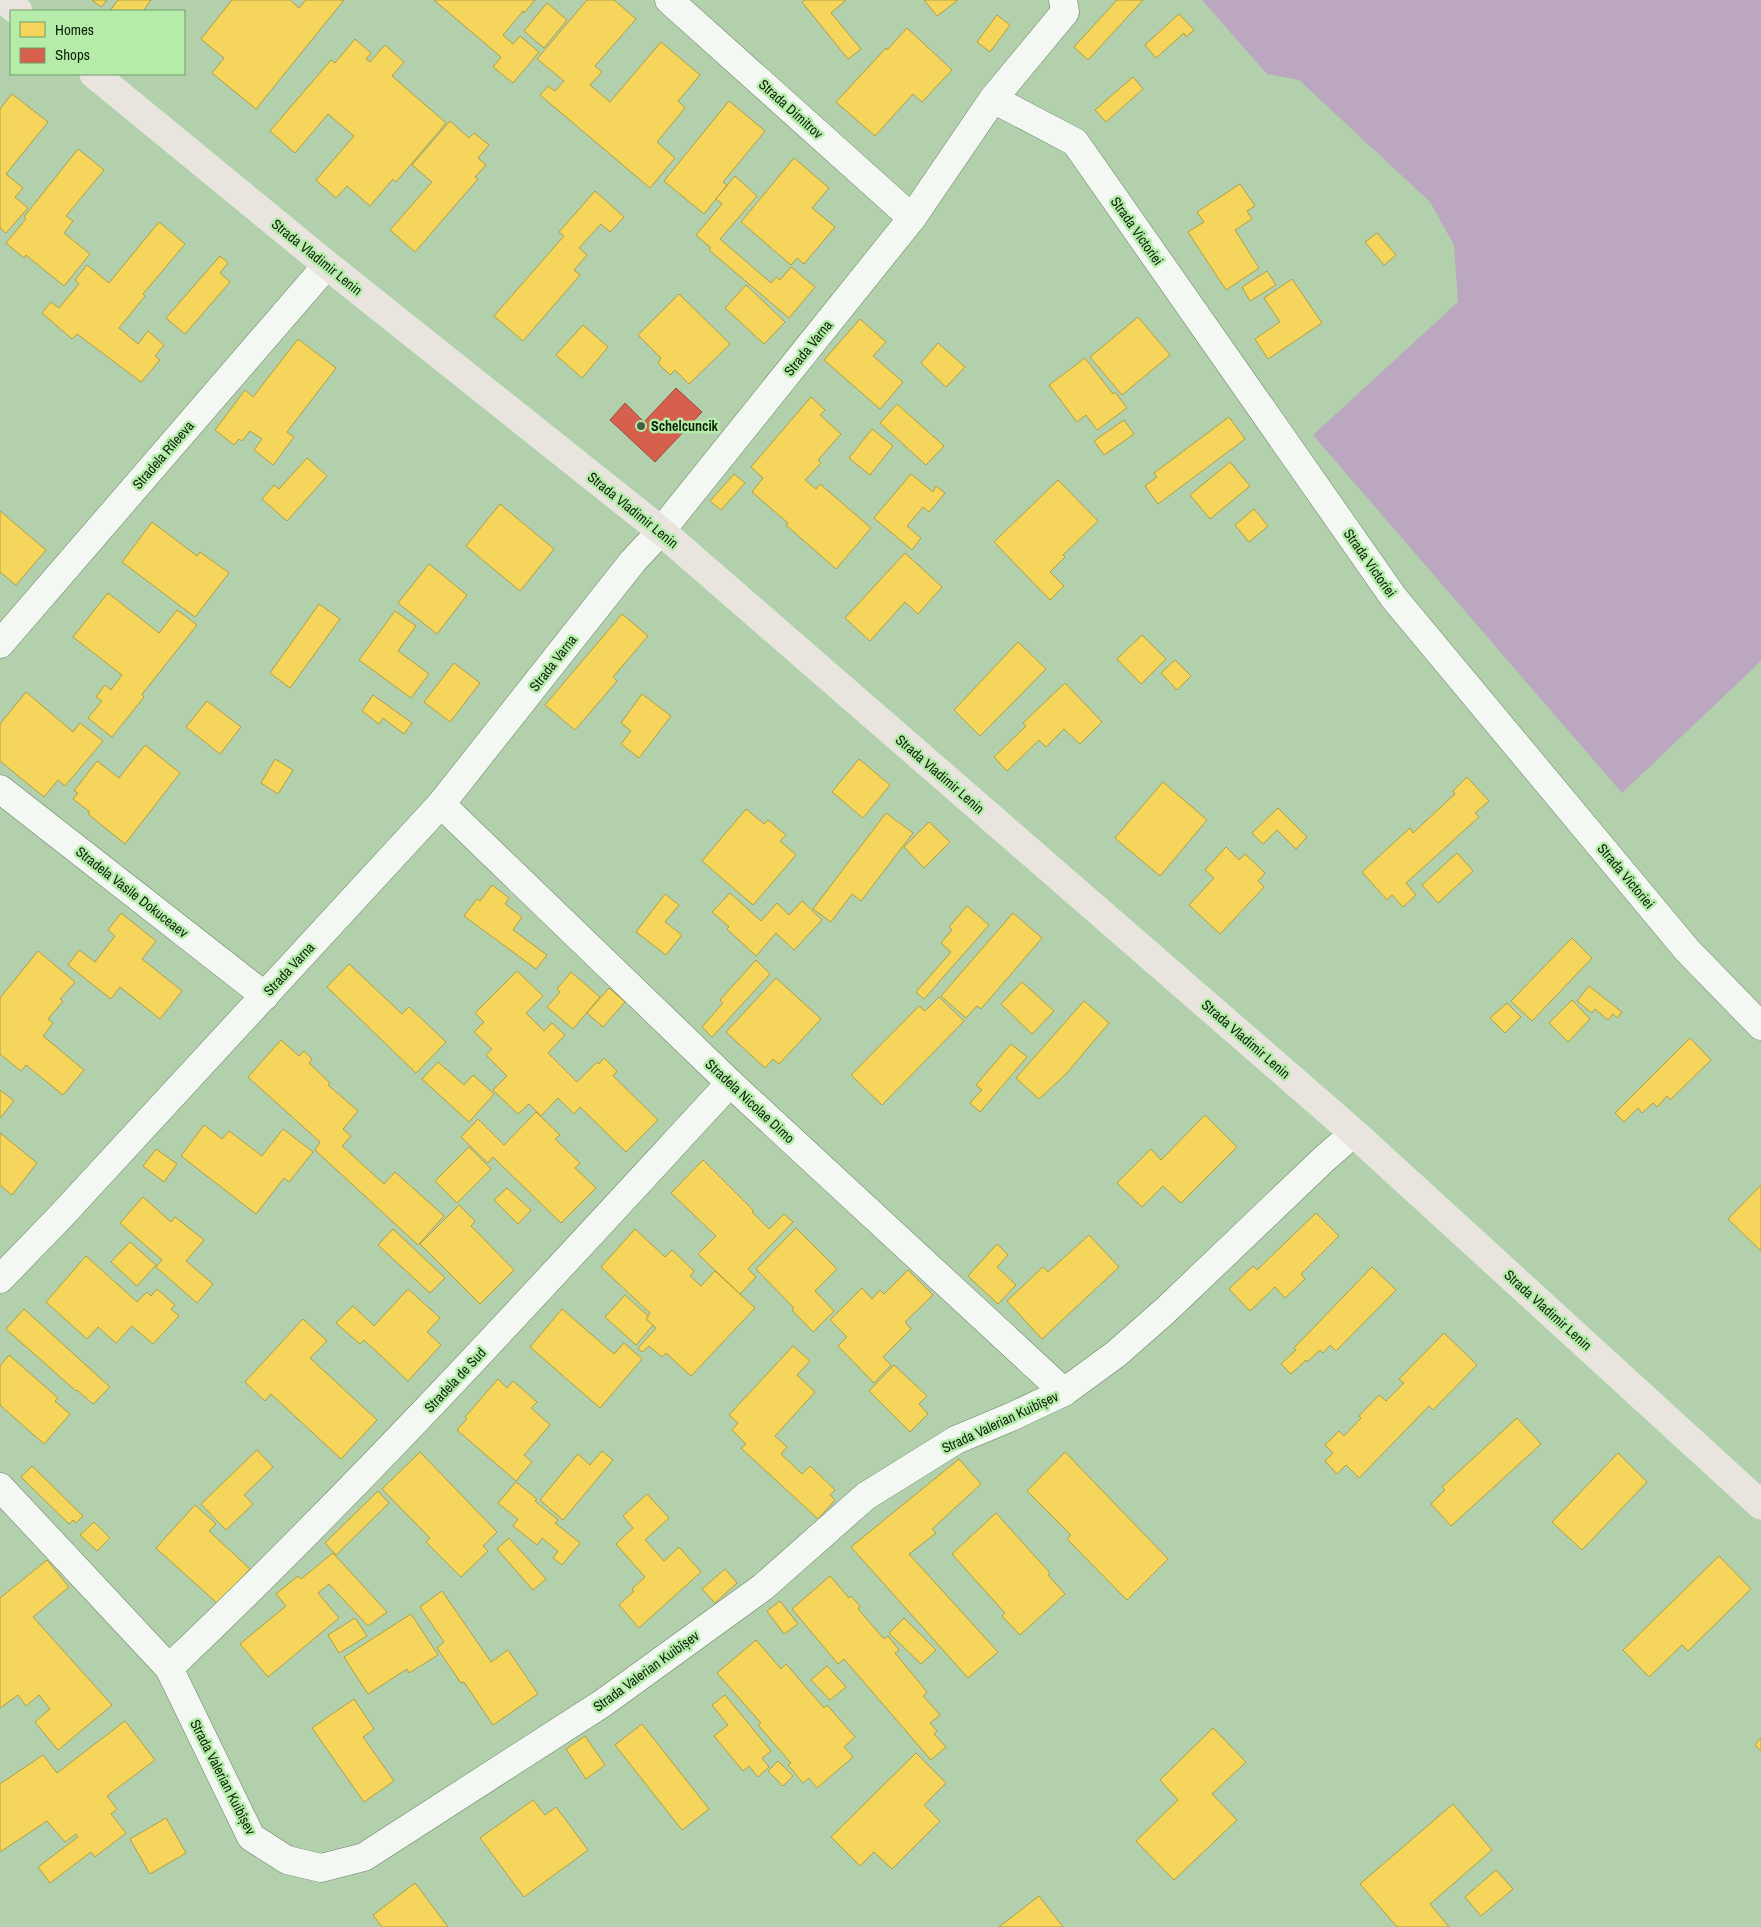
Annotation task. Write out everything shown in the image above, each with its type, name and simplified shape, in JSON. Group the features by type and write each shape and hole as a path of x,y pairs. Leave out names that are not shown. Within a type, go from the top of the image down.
{"main road":[{"path":"4,0 17,10"},
{"name":"Strada Vladimir Lenin","path":"95,75 327,266 661,531 1354,1133 1761,1505"}],"street":[{"name":"Strada Dimitrov","path":"669,0 912,218"},
{"name":"Strada Varna","path":"0,1279 62,1216 441,804 634,561 661,531 912,218 993,99 1064,6"},
{"name":"Strada Victoriei","path":"993,99 1074,142 1394,598 1687,950 1761,1026"},
{"name":"Stradela Rîleeva","path":"0,644 327,266"},
{"name":"Stradela Vasile Dokuceaev","path":"0,789 265,996"},
{"name":"Stradela Nicolae Dimo","path":"441,804 730,1083 1064,1392"},
{"name":"Stradela de Sud","path":"169,1668 227,1613 443,1394 730,1083"},
{"name":"Strada Valerian Kuibîșev","path":"0,1487 169,1668 251,1838 287,1860 321,1868 364,1857 449,1804 611,1697 763,1587 866,1496 956,1440 1064,1392 1116,1354 1324,1158 1354,1133"}],"shaded area":[{"path":"1202,0 1761,0 1761,661 1622,793 1313,435 1458,302 1454,245 1430,202 1299,80 1267,74"}],"building: Homes":[{"path":"92,0 107,0 101,7"},
{"path":"118,0 151,0 144,10 111,10"},
{"path":"232,0 290,0 299,8 306,0 344,0 256,109 212,73 224,58 201,39"},
{"path":"434,0 535,0 503,35 513,44 520,36 539,52 513,83 493,67 501,57"},
{"path":"587,0 614,0 636,19 595,66 602,72 590,85 610,102 661,42 700,75 678,101 685,108 657,142 675,158 650,188 540,95 548,86 555,91 564,81 537,59"},
{"path":"805,0 846,0 831,13 861,49 848,59 802,2"},
{"path":"924,0 958,0 937,16"},
{"path":"1117,0 1143,0 1088,60 1074,47"},
{"path":"547,3 567,20 544,48 524,31"},
{"path":"1179,14 1194,30 1186,37 1184,33 1156,58 1145,45"},
{"path":"997,15 1010,25 990,52 977,42"},
{"path":"907,28 952,70 922,102 913,94 875,136 836,102"},
{"path":"355,39 371,53 366,59 370,62 385,45 404,62 392,76 446,123 396,182 393,179 370,206 347,186 336,198 316,180 354,136 328,114 295,153 270,131 331,60 335,63"},
{"path":"1133,77 1143,89 1106,122 1095,110"},
{"path":"12,94 48,122 6,174 23,188 15,197 28,208 6,233 0,228 0,109"},
{"path":"729,101 765,131 723,182 727,185 704,214 664,181"},
{"path":"450,121 469,138 474,133 489,145 478,158 486,165 475,177 478,179 415,252 390,230 432,182 412,165"},
{"path":"78,149 104,170 66,216 73,221 64,233 90,254 64,286 26,255 24,258 6,243 26,219 24,217"},
{"path":"794,158 829,188 812,208 835,227 804,264 797,258 791,265 741,222"},
{"path":"735,176 757,196 720,239 771,283 776,277 780,280 791,267 815,287 789,318 709,250 711,248 696,235 722,204 716,199"},
{"path":"1240,184 1255,206 1247,211 1252,219 1235,230 1259,268 1226,290 1188,232 1204,222 1197,212"},
{"path":"595,191 624,217 610,232 601,224 579,248 587,255 574,270 580,275 523,341 494,316 564,236 559,232"},
{"path":"159,222 185,244 143,294 145,296 119,328 138,344 148,331 164,345 155,356 160,360 141,382 77,334 72,339 42,313 51,302 59,308 79,284 75,280 87,265 109,283"},
{"path":"1377,233 1396,255 1384,265 1365,242"},
{"path":"220,256 228,263 220,273 230,282 185,334 166,318"},
{"path":"1267,271 1276,285 1250,301 1242,287"},
{"path":"1292,279 1322,323 1268,359 1255,339 1280,322 1264,298"},
{"path":"746,285 785,322 764,344 725,308"},
{"path":"679,294 730,344 689,384 675,370 670,375 658,363 661,358 638,335"},
{"path":"1138,317 1170,355 1122,395 1090,357"},
{"path":"860,319 886,342 873,356 903,382 880,409 824,360"},
{"path":"583,325 608,347 582,378 556,355"},
{"path":"298,339 336,368 287,432 294,437 273,465 254,450 262,439 250,431 242,441 239,439 234,445 215,430 245,390 253,397"},
{"path":"938,343 965,367 946,387 921,363"},
{"path":"1085,358 1113,394 1115,392 1127,408 1097,430 1086,415 1077,422 1049,385"},
{"path":"811,397 825,410 820,415 841,434 818,460 821,463 805,480 816,489 820,484 871,528 836,569 752,492 763,478 751,467"},
{"path":"897,404 944,446 926,465 880,423"},
{"path":"1229,417 1245,439 1158,504 1145,486 1157,477 1154,473"},
{"path":"1124,420 1134,434 1104,455 1094,441"},
{"path":"872,429 893,446 870,475 849,458"},
{"path":"307,458 327,476 287,521 262,499 274,485 279,489"},
{"path":"1230,462 1250,486 1210,519 1190,495"},
{"path":"734,474 745,483 721,510 710,501"},
{"path":"911,474 933,492 936,486 945,493 929,512 923,507 907,526 921,538 912,550 874,518"},
{"path":"1058,480 1098,521 1063,555 1065,557 1050,572 1064,586 1050,600 994,542"},
{"path":"500,504 554,549 520,591 466,546"},
{"path":"1254,509 1268,526 1249,542 1235,525"},
{"path":"0,511 46,550 16,585 0,572"},
{"path":"152,522 197,556 200,552 229,573 195,617 122,562"},
{"path":"905,553 942,587 918,614 905,602 870,641 845,618"},
{"path":"429,564 467,595 437,634 398,603"},
{"path":"108,593 159,633 177,610 197,625 143,693 144,697 112,737 88,718 102,701 96,697 105,685 111,690 122,675 73,637"},
{"path":"319,604 340,619 290,688 270,673"},
{"path":"395,611 416,626 398,651 429,674 411,698 359,660"},
{"path":"622,614 648,636 613,677 617,681 575,730 545,705"},
{"path":"1142,635 1166,659 1141,684 1117,659"},
{"path":"1018,642 1046,669 980,736 954,710"},
{"path":"1175,660 1191,676 1177,690 1161,673"},
{"path":"454,663 480,683 450,722 424,702"},
{"path":"1065,683 1102,722 1080,744 1064,729 1046,747 1039,740 1007,771 994,757 1026,726 1023,723"},
{"path":"26,692 73,732 80,723 103,741 65,786 58,780 44,797 0,761 0,724"},
{"path":"642,694 671,716 639,758 621,744 631,731 621,723"},
{"path":"373,695 412,723 404,734 383,718 379,724 362,711"},
{"path":"207,701 241,727 220,754 186,727"},
{"path":"145,745 180,773 125,844 88,814 90,812 73,799 78,793 74,791 97,761 119,778"},
{"path":"275,759 293,770 278,794 261,783"},
{"path":"859,759 890,785 863,818 832,792"},
{"path":"1467,777 1489,801 1475,813 1479,817 1406,883 1416,895 1403,907 1392,895 1387,900 1362,872 1410,828 1413,833 1455,794 1453,791"},
{"path":"1163,782 1207,820 1160,876 1115,838"},
{"path":"1278,808 1307,837 1296,849 1277,830 1263,844 1252,833"},
{"path":"746,809 764,824 768,820 786,835 780,841 796,855 753,905 702,861"},
{"path":"886,813 913,833 861,901 852,894 831,922 813,909"},
{"path":"929,822 950,842 924,868 904,847"},
{"path":"1226,847 1239,860 1245,854 1265,873 1258,881 1264,887 1220,934 1189,905 1214,878 1205,870"},
{"path":"1457,853 1473,871 1438,903 1422,885"},
{"path":"492,885 509,898 505,904 522,917 513,930 547,955 536,969 464,916 477,899 480,901"},
{"path":"730,893 761,921 777,903 789,915 802,901 822,920 794,950 776,933 756,956 712,912"},
{"path":"665,894 679,905 665,922 682,935 666,955 636,932"},
{"path":"967,906 989,925 924,999 916,992 951,952 941,943 952,930 949,927"},
{"path":"121,913 156,941 142,959 182,991 160,1019 120,987 111,999 68,965 79,950 95,962 115,936 108,930"},
{"path":"1013,913 1042,938 981,1009 977,1006 966,1018 941,996"},
{"path":"1572,938 1592,958 1532,1021 1511,1001"},
{"path":"38,951 75,982 60,999 63,1001 48,1019 53,1023 43,1036 84,1070 63,1095 26,1065 21,1071 0,1054 0,998"},
{"path":"756,960 770,974 712,1037 702,1027 723,1003 720,1000"},
{"path":"349,964 402,1014 409,1007 446,1042 416,1073 327,987"},
{"path":"517,971 543,996 526,1013 544,1031 552,1023 565,1035 548,1053 577,1082 597,1062 599,1064 604,1058 617,1071 613,1076 658,1120 626,1152 580,1107 574,1114 558,1098 541,1116 529,1104 518,1114 493,1090 507,1076 486,1055 492,1049 474,1032 484,1022 475,1013"},
{"path":"571,972 600,997 573,1029 547,1007 560,992 557,989"},
{"path":"776,978 821,1019 779,1064 773,1059 765,1068 726,1032"},
{"path":"1022,982 1054,1011 1032,1034 1001,1004"},
{"path":"1589,986 1622,1012 1617,1018 1613,1014 1608,1020 1595,1009 1592,1013 1577,1001"},
{"path":"609,988 625,1002 603,1027 587,1013"},
{"path":"939,997 964,1021 882,1105 851,1075 919,1006 925,1011"},
{"path":"1572,1000 1590,1019 1568,1042 1549,1023"},
{"path":"1084,1001 1109,1023 1066,1074 1039,1099 1016,1078"},
{"path":"1507,1003 1521,1017 1505,1033 1490,1018"},
{"path":"1690,1038 1711,1060 1670,1100 1667,1096 1657,1107 1653,1103 1642,1113 1638,1108 1624,1122 1615,1113"},
{"path":"281,1040 299,1056 304,1051 312,1059 309,1063 330,1083 328,1085 358,1111 343,1129 351,1136 342,1146 384,1184 395,1172 444,1216 418,1245 315,1150 320,1142 248,1077"},
{"path":"1011,1044 1027,1057 980,1112 970,1103 982,1090 976,1085"},
{"path":"438,1062 464,1085 473,1075 494,1094 469,1122 422,1079"},
{"path":"0,1090 14,1101 0,1118"},
{"path":"536,1112 560,1135 555,1139 580,1163 575,1168 596,1188 561,1223 493,1157 488,1163 461,1137 478,1119 504,1145"},
{"path":"1205,1115 1237,1147 1181,1203 1163,1186 1142,1207 1117,1183 1151,1149 1161,1160"},
{"path":"204,1125 222,1139 229,1131 262,1156 283,1129 313,1152 289,1182 284,1178 256,1214 181,1156"},
{"path":"0,1133 37,1163 12,1195 0,1185"},
{"path":"469,1147 491,1169 457,1203 435,1181"},
{"path":"156,1149 177,1164 164,1182 143,1166"},
{"path":"703,1160 754,1211 752,1212 769,1229 784,1214 793,1222 748,1269 756,1277 740,1294 698,1254 716,1236 671,1193"},
{"path":"1761,1185 1761,1251 1728,1219"},
{"path":"507,1188 531,1210 518,1224 494,1200"},
{"path":"143,1197 171,1222 175,1217 204,1240 186,1261 213,1284 197,1303 156,1267 162,1260 120,1223"},
{"path":"459,1205 475,1221 471,1226 514,1270 480,1304 420,1244"},
{"path":"1316,1213 1339,1236 1301,1274 1305,1279 1285,1298 1275,1287 1250,1311 1229,1289 1253,1266 1257,1270"},
{"path":"796,1228 837,1269 815,1291 834,1311 813,1332 792,1310 794,1308 756,1269"},
{"path":"393,1229 445,1278 430,1293 378,1245"},
{"path":"635,1229 665,1257 672,1250 694,1271 690,1276 701,1286 715,1271 755,1308 691,1376 666,1353 662,1357 649,1346 642,1352 638,1348 656,1328 646,1319 650,1313 601,1267"},
{"path":"1089,1235 1119,1267 1042,1339 1007,1301 1043,1267 1048,1272"},
{"path":"130,1242 156,1265 137,1286 111,1262"},
{"path":"997,1244 1008,1255 997,1267 1016,1285 998,1304 968,1276"},
{"path":"86,1256 137,1302 147,1292 151,1296 157,1289 175,1305 171,1309 179,1316 153,1344 132,1326 116,1343 98,1327 87,1339 46,1302"},
{"path":"1372,1267 1396,1290 1336,1351 1330,1345 1323,1353 1320,1350 1291,1374 1281,1364"},
{"path":"908,1270 933,1295 905,1322 911,1329 883,1357 891,1365 874,1383 838,1346 847,1337 830,1320 862,1288 872,1299 880,1290 884,1294"},
{"path":"408,1289 440,1318 427,1332 441,1345 408,1381 364,1340 360,1344 336,1323 353,1306 374,1326"},
{"path":"625,1295 648,1316 646,1319 653,1325 636,1345 605,1317"},
{"path":"24,1309 110,1387 93,1404 6,1329"},
{"path":"562,1309 614,1354 624,1343 642,1359 600,1408 530,1347"},
{"path":"303,1319 327,1341 310,1358 377,1420 341,1459 271,1394 265,1401 245,1382"},
{"path":"1444,1333 1477,1365 1433,1410 1429,1406 1359,1478 1346,1465 1337,1474 1325,1461 1333,1453 1325,1445 1339,1431 1344,1436 1361,1418 1359,1416 1379,1395 1386,1401 1404,1383 1399,1379"},
{"path":"793,1346 810,1361 797,1375 815,1392 775,1436 787,1447 781,1454 802,1474 810,1466 835,1490 830,1495 835,1500 818,1519 741,1448 746,1444 732,1430 738,1423 729,1415"},
{"path":"9,1355 58,1398 55,1401 70,1414 44,1444 0,1405 0,1366"},
{"path":"894,1365 927,1396 919,1404 928,1414 910,1432 869,1391"},
{"path":"498,1379 507,1388 513,1381 537,1402 531,1408 550,1425 524,1455 532,1462 516,1481 457,1430 467,1419 465,1417"},
{"path":"1517,1418 1541,1444 1451,1526 1431,1504 1445,1490 1442,1487"},
{"path":"257,1450 273,1467 244,1495 253,1504 226,1530 201,1504"},
{"path":"602,1451 613,1460 563,1520 540,1500 578,1454 590,1465"},
{"path":"420,1452 497,1532 483,1546 488,1551 461,1577 426,1542 430,1538 382,1489"},
{"path":"1065,1452 1168,1559 1127,1600 1067,1539 1071,1535 1027,1491"},
{"path":"1618,1453 1647,1482 1582,1550 1552,1522"},
{"path":"959,1459 981,1484 932,1529 936,1533 909,1554 998,1652 968,1678 851,1547"},
{"path":"32,1466 83,1516 76,1523 73,1520 69,1524 21,1477"},
{"path":"516,1482 558,1520 555,1523 580,1543 562,1565 553,1558 558,1551 542,1538 537,1545 513,1526 518,1519 498,1503"},
{"path":"378,1491 389,1503 336,1555 325,1543"},
{"path":"647,1494 669,1518 645,1540 664,1561 679,1547 701,1572 639,1628 619,1605 645,1577 616,1544 633,1528 623,1516"},
{"path":"195,1505 216,1524 209,1531 250,1569 218,1604 156,1548"},
{"path":"996,1513 1050,1573 1048,1575 1065,1594 1020,1635 1002,1616 1005,1613 952,1554"},
{"path":"94,1522 110,1538 97,1551 80,1535"},
{"path":"509,1538 546,1579 533,1590 497,1549"},
{"path":"333,1553 387,1612 368,1626 329,1584 318,1593 339,1618 268,1677 240,1644 286,1606 276,1594 298,1576 301,1579"},
{"path":"1719,1556 1751,1589 1688,1651 1682,1645 1649,1677 1623,1650"},
{"path":"47,1560 69,1587 33,1617 112,1705 58,1750 35,1722 50,1709 39,1695 26,1706 18,1695 0,1708 0,1598"},
{"path":"725,1569 737,1583 715,1603 702,1589"},
{"path":"830,1576 849,1598 851,1596 860,1606 858,1609 884,1639 888,1636 899,1650 895,1653 927,1692 923,1696 940,1715 930,1723 937,1731 934,1734 946,1747 931,1760 844,1659 838,1664 792,1609"},
{"path":"442,1591 491,1662 508,1650 538,1694 493,1725 464,1682 461,1683 437,1648 444,1642 420,1607"},
{"path":"780,1601 798,1624 784,1634 767,1611"},
{"path":"411,1614 438,1655 409,1673 407,1669 368,1694 344,1657"},
{"path":"355,1618 367,1636 339,1653 328,1635"},
{"path":"904,1618 936,1650 921,1664 889,1633"},
{"path":"756,1640 781,1669 786,1664 824,1708 827,1705 855,1737 844,1747 853,1757 817,1788 809,1778 803,1783 788,1765 791,1763 758,1725 761,1723 717,1673"},
{"path":"827,1666 846,1687 830,1700 811,1680"},
{"path":"725,1695 771,1751 762,1758 769,1767 758,1777 749,1766 743,1771 714,1736 728,1725 712,1705"},
{"path":"354,1699 374,1729 363,1737 394,1781 364,1802 312,1728"},
{"path":"125,1721 155,1760 107,1796 117,1809 111,1814 126,1833 95,1857 91,1852 50,1883 38,1867 78,1837 76,1834 65,1842 47,1821 0,1852 0,1784 43,1755 57,1773"},
{"path":"642,1724 709,1809 682,1830 615,1745"},
{"path":"1213,1728 1246,1762 1212,1794 1237,1820 1174,1880 1136,1841 1178,1800 1160,1780"},
{"path":"585,1736 605,1765 586,1779 566,1749"},
{"path":"1761,1738 1761,1751 1755,1745"},
{"path":"916,1753 946,1783 924,1805 940,1821 892,1869 874,1852 860,1866 831,1837"},
{"path":"778,1761 793,1776 783,1786 768,1771"},
{"path":"533,1800 545,1815 556,1807 588,1850 524,1897 480,1838"},
{"path":"1453,1804 1492,1850 1430,1904 1449,1927 1397,1927 1360,1884"},
{"path":"166,1818 186,1853 150,1874 130,1839"},
{"path":"1496,1870 1513,1889 1481,1916 1465,1897"},
{"path":"415,1883 448,1927 382,1927 373,1915"},
{"path":"1039,1896 1063,1927 999,1927"}],"building: Shops":[{"path":"676,388 702,412 655,462 610,420 625,403 644,422"}],"place":[{"name":"Schelcuncik","path":"641,426"}]}
